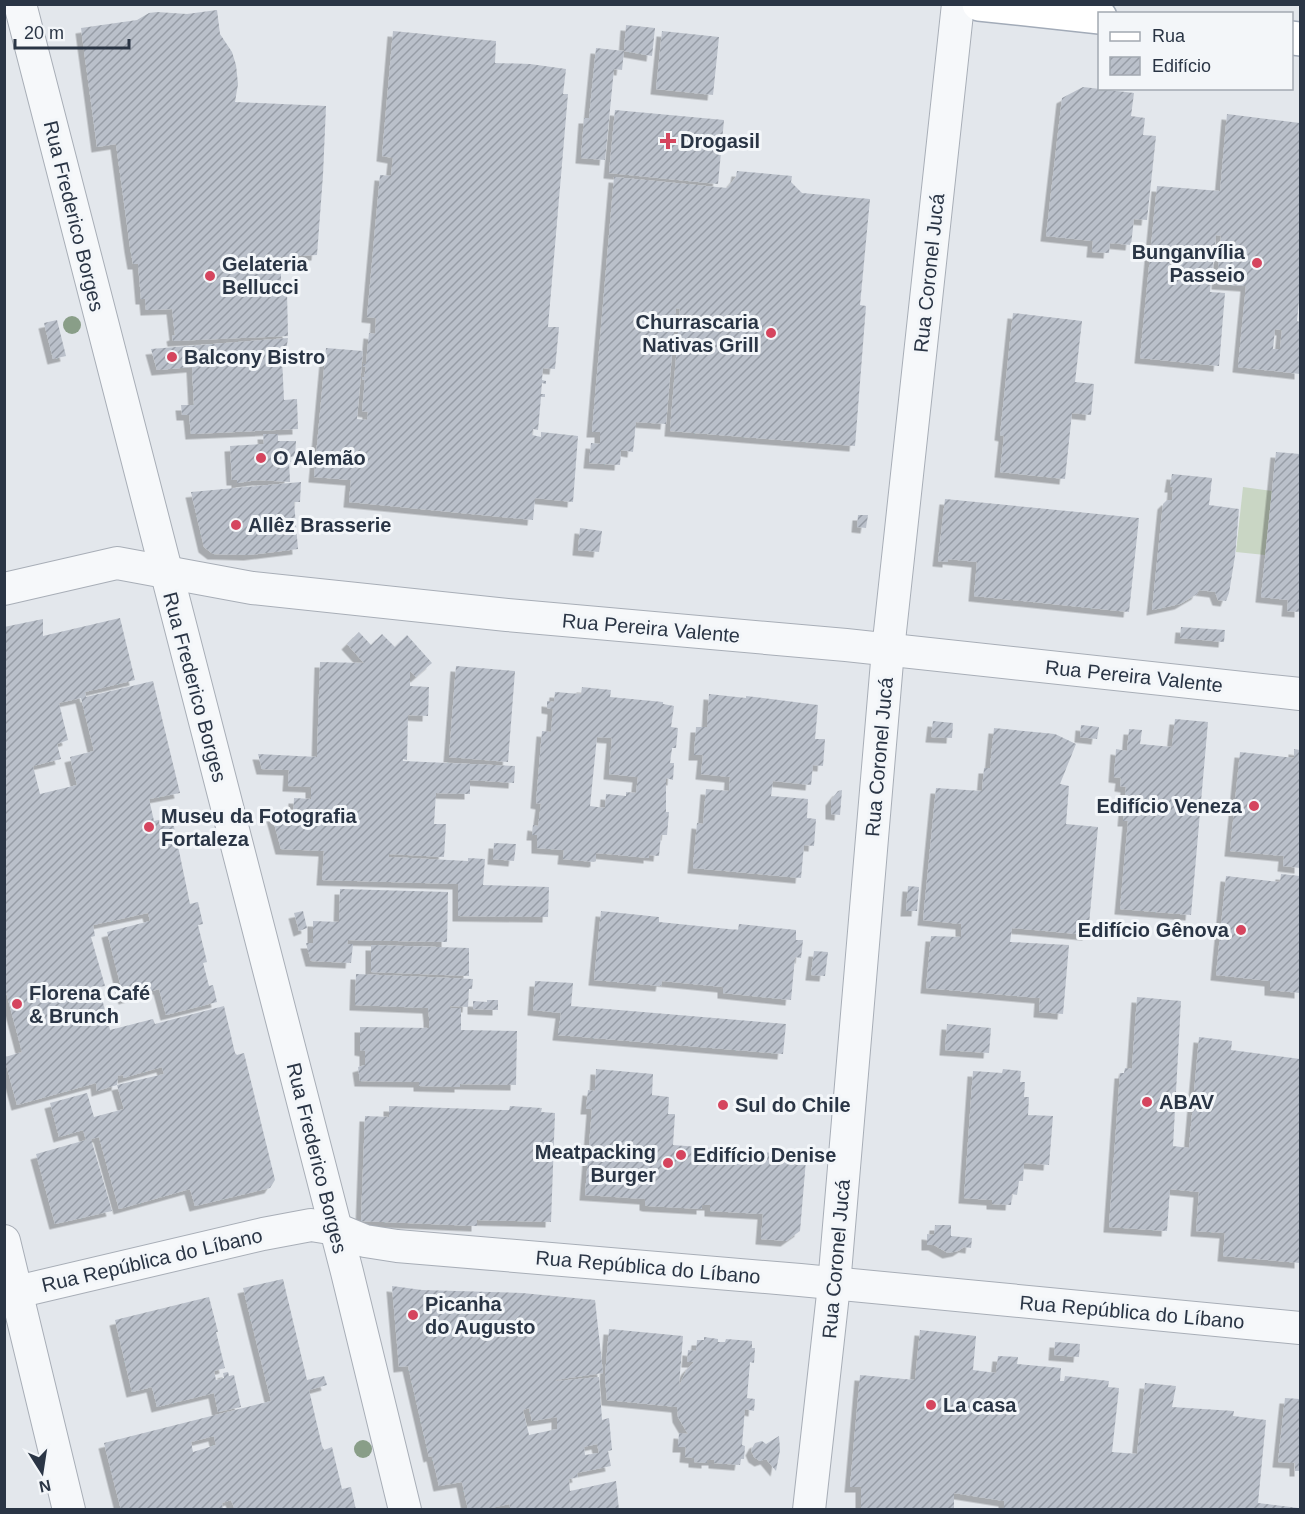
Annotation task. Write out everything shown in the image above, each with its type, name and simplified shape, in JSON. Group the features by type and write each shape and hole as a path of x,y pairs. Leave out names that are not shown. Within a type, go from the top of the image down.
{"main road":[{"path":"979,4 1098,17"}],"street":[{"name":"Rua Frederico Borges","path":"20,4 165,573 336,1228 405,1509"},
{"name":"Rua Coronel Jucá","path":"809,1509 834,1285 888,650 958,4"},
{"name":"Rua Pereira Valente","path":"4,590 117,563 252,588 507,615 888,650 1300,694"},
{"name":"Rua República do Líbano","path":"11,1293 263,1234 311,1225 336,1228 365,1241 397,1246 1300,1328"},
{"path":"4,1241 11,1293 69,1509"}],"green space":[{"path":"1243,487 1272,491 1265,555 1236,552"}],"building":[{"path":"217,10 220,34 232,52 236,65 238,84 235,102 326,106 317,255 281,257 281,291 287,292 288,336 173,341 172,336 175,335 172,309 146,310 145,299 141,299 138,264 133,264 116,144 97,147 81,28 137,20 149,13 187,14"},
{"path":"626,25 655,28 652,56 624,51"},
{"path":"393,31 496,41 495,63 530,64 566,69 563,94 568,94 548,327 559,327 555,369 543,368 542,380 546,381 546,384 542,383 541,394 545,394 545,397 541,397 538,430 533,429 532,435 541,437 541,432 578,436 573,502 535,498 533,520 349,502 351,480 314,477 326,348 363,351 357,419 367,420 368,412 362,411 365,380 362,377 364,377 366,367 363,364 366,364 369,333 375,334 376,318 367,317 380,175 391,176 393,158 382,156"},
{"path":"662,31 719,37 713,95 656,89"},
{"path":"596,48 624,51 622,70 614,69 605,160 581,158 584,118 589,118"},
{"path":"1083,87 1134,93 1131,116 1145,118 1143,135 1156,136 1147,220 1134,219 1131,245 1110,243 1109,253 1092,252 1093,241 1046,236 1062,98"},
{"path":"615,110 724,120 718,184 609,173"},
{"name":"Bunganvília Passeio","path":"1227,114 1300,123 1300,290 1297,321 1300,322 1300,374 1238,367 1246,286 1217,284 1221,236 1216,235 1210,292 1225,293 1219,366 1140,358 1157,186 1220,191","holes":["1275,329 1282,330 1280,349 1273,349"]},
{"name":"Churrascaria Nativas Grill","path":"737,171 792,176 791,182 802,193 870,199 860,305 866,306 855,446 670,431 680,309 676,308 666,424 636,422 633,452 621,450 620,465 589,463 591,443 600,444 600,432 592,432 614,177 727,188 736,177"},
{"path":"1013,313 1082,321 1075,382 1094,384 1091,415 1072,413 1065,479 1000,472 1004,436 1000,435"},
{"path":"57,320 66,356 53,359 44,323"},
{"path":"288,338 285,358 282,358 284,400 297,399 298,429 191,434 189,415 182,415 181,405 194,405 192,367 157,370 151,349"},
{"name":"O Alemão","path":"263,434 278,434 278,441 296,441 295,456 291,457 291,462 289,461 290,482 258,480 237,483 237,480 232,480 230,446 264,444"},
{"path":"1276,452 1300,454 1300,612 1287,611 1288,600 1261,597"},
{"path":"1172,474 1212,478 1209,505 1239,509 1235,556 1226,601 1218,600 1215,592 1199,590 1197,594 1180,604 1152,610 1163,504 1167,500 1172,500 1173,487 1170,487"},
{"path":"301,482 300,502 294,502 298,549 249,555 213,554 204,547 191,492"},
{"path":"945,499 1139,518 1129,612 974,596 977,562 948,559 948,562 938,561"},
{"path":"858,515 868,515 866,528 857,527"},
{"path":"580,528 602,531 599,552 578,550"},
{"path":"120,618 135,680 85,692 86,697 153,681 180,793 149,799 154,821 172,817 190,904 198,902 203,924 198,925 207,962 203,963 209,986 213,985 217,1002 166,1015 159,989 124,999 107,932 150,921 148,913 93,925 95,936 91,937 105,986 99,987 110,1030 153,1019 155,1024 224,1006 235,1053 237,1055 244,1053 275,1180 270,1188 195,1206 190,1189 119,1209 99,1137 91,1139 112,1211 55,1224 36,1154 86,1140 83,1130 59,1137 50,1103 87,1093 94,1117 124,1109 117,1085 97,1091 96,1083 17,1105 6,1064 5,1057 22,1052 4,984 4,627 43,619 43,636","holes":["81,698 94,751 70,757 77,785 40,794 33,766 61,759 57,744 68,740 59,703","162,1067 164,1074 117,1085 118,1076 123,1075 123,1078"]},
{"path":"1181,627 1225,630 1224,642 1180,638"},
{"path":"359,632 371,645 382,634 395,647 407,635 432,663 416,677 410,671 410,686 429,687 428,716 408,715 407,760 403,759 403,761 515,766 514,783 470,780 470,794 436,793 434,824 446,824 444,857 389,854 389,857 468,861 468,858 485,859 483,885 549,887 548,917 458,916 458,884 322,880 324,851 281,849 272,816 293,817 294,798 311,799 311,787 288,786 289,770 262,769 258,754 317,757 320,662 364,663 347,644"},
{"path":"456,666 515,671 508,762 449,757"},
{"path":"582,687 611,690 610,697 663,702 663,704 674,706 671,727 678,728 676,748 672,748 670,763 674,763 673,780 666,778 666,812 669,812 667,835 661,835 659,856 649,855 649,858 596,853 594,862 563,859 564,850 537,848 537,835 532,835 533,825 538,826 541,804 536,803 542,731 551,732 553,709 547,708 547,701 554,702 555,692 581,694","holes":["597,737 612,738 609,774 638,777 636,793 626,792 626,796 606,794 605,808 590,806"]},
{"path":"709,694 818,705 815,739 825,739 823,766 813,765 811,785 773,781 771,796 808,799 807,818 816,819 814,846 804,845 801,878 693,868 697,823 703,824 706,789 729,791 730,777 701,774 703,755 694,755 696,727 707,727"},
{"path":"1175,719 1208,722 1191,915 1120,909 1128,821 1123,821 1126,787 1120,786 1121,778 1114,777 1116,749 1127,751 1129,729 1142,730 1140,744 1172,747"},
{"path":"933,721 953,723 952,738 931,737"},
{"path":"1081,725 1099,727 1097,739 1080,737"},
{"path":"994,728 1055,734 1076,744 1060,784 1069,786 1066,824 1098,827 1088,935 1012,928 1010,942 1069,945 1063,1014 1039,1012 1040,998 926,988 931,936 961,937 961,924 923,920 936,788 982,791 984,768 990,768"},
{"name":"Edifício Veneza","path":"1294,749 1300,750 1300,868 1283,866 1284,856 1230,851 1240,752 1294,758"},
{"path":"842,790 840,815 831,814 831,800 838,791"},
{"path":"494,843 516,844 514,861 493,859"},
{"name":"Edifício Gênova","path":"1281,874 1300,876 1300,993 1270,990 1270,981 1216,975 1226,876 1280,882"},
{"path":"908,886 919,887 917,911 906,911"},
{"path":"340,889 448,892 447,942 348,940 347,944 353,944 351,963 311,961 306,943 313,943 313,921 339,922"},
{"path":"303,911 307,928 299,931 294,913"},
{"path":"601,911 659,917 659,922 738,930 739,924 796,930 796,940 803,940 801,958 795,957 791,1000 723,993 723,987 662,981 661,986 594,980"},
{"path":"371,945 469,948 469,976 371,972"},
{"path":"814,951 828,952 825,976 811,975"},
{"path":"356,974 473,979 472,989 469,989 468,1007 450,1006 450,1008 461,1008 461,1030 517,1031 516,1085 419,1086 419,1082 360,1081 358,1067 365,1065 365,1051 360,1050 360,1027 429,1028 429,1017 428,1008 355,1005"},
{"path":"535,981 573,983 571,1006 786,1024 783,1054 558,1035 561,1013 533,1010"},
{"path":"1137,997 1181,1001 1173,1146 1189,1148 1199,1037 1232,1041 1231,1050 1300,1059 1300,1263 1223,1256 1225,1233 1196,1231 1199,1192 1170,1189 1167,1231 1109,1227 1120,1073 1124,1073 1125,1068 1132,1069"},
{"path":"487,1000 498,1000 498,1010 473,1009 473,1001 487,1002"},
{"path":"947,1024 991,1028 989,1053 945,1050"},
{"name":"Edifício Denise","path":"596,1069 653,1074 652,1095 669,1097 668,1114 675,1114 673,1145 774,1153 774,1156 806,1160 800,1231 786,1241 761,1239 763,1214 710,1211 710,1205 702,1205 702,1209 648,1206 645,1205 645,1199 585,1195 592,1109 586,1109 588,1090 595,1091"},
{"path":"1003,1069 1021,1071 1020,1082 1025,1082 1024,1097 1029,1097 1028,1115 1053,1116 1049,1165 1024,1163 1023,1181 1019,1181 1017,1195 1012,1194 1011,1205 992,1204 992,1200 964,1198 973,1071 1002,1073"},
{"path":"389,1106 509,1110 510,1106 542,1108 541,1112 555,1113 551,1222 477,1220 477,1226 361,1221 365,1116 389,1117"},
{"path":"935,1225 951,1225 951,1236 972,1238 971,1248 964,1247 948,1253 934,1245 927,1245 927,1234 934,1235"},
{"path":"283,1279 307,1380 324,1376 327,1385 309,1390 322,1446 324,1450 332,1447 342,1489 351,1487 356,1510 235,1510 231,1500 222,1503 223,1510 121,1510 104,1443 271,1401 243,1288","holes":["214,1436 216,1445 193,1452 191,1442"]},
{"path":"392,1286 422,1290 522,1293 595,1300 603,1373 555,1380 599,1377 602,1420 609,1418 612,1450 608,1451 611,1466 577,1473 578,1477 569,1479 570,1491 616,1481 619,1510 511,1510 509,1504 482,1510 468,1510 462,1482 439,1486 432,1456 429,1457 408,1366 399,1367","holes":["529,1408 532,1421 557,1417 557,1429 529,1435 523,1410","597,1444 599,1453 585,1455 584,1447"]},
{"path":"209,1297 225,1368 214,1371 216,1380 224,1378 223,1373 228,1372 229,1376 234,1375 241,1407 218,1412 214,1393 157,1407 152,1387 132,1392 115,1320"},
{"path":"609,1329 683,1336 679,1386 687,1369 694,1362 687,1362 688,1350 696,1351 697,1340 704,1340 704,1337 718,1339 718,1342 725,1342 726,1339 752,1341 752,1348 755,1348 754,1363 750,1362 747,1398 755,1399 754,1411 745,1409 742,1445 745,1446 744,1459 741,1459 740,1465 714,1463 714,1460 707,1460 707,1463 694,1462 694,1458 685,1457 686,1447 678,1447 679,1433 688,1434 678,1417 677,1407 607,1400 605,1376"},
{"path":"920,1330 976,1336 973,1370 996,1373 998,1356 1018,1357 1017,1364 1061,1368 1060,1381 1064,1381 1065,1376 1109,1381 1108,1387 1119,1388 1112,1452 1137,1454 1145,1383 1176,1386 1172,1407 1234,1411 1233,1416 1266,1420 1258,1503 1299,1508 1299,1510 1004,1510 1004,1501 954,1493 954,1510 861,1510 861,1487 850,1487 860,1375 915,1380"},
{"path":"1055,1342 1080,1344 1079,1357 1054,1355"},
{"path":"1285,1398 1300,1399 1300,1471 1295,1471 1295,1463 1278,1462"},
{"path":"779,1436 780,1450 776,1471 766,1459 760,1461 754,1457 751,1450 755,1443 762,1441 766,1444"}],"place":[{"name":"Drogasil","path":"668,141"},
{"name":"Bunganvília Passeio","path":"1257,263"},
{"name":"Gelateria Bellucci","path":"210,276"},
{"name":"Churrascaria Nativas Grill","path":"771,333"},
{"name":"Balcony Bistro","path":"172,357"},
{"name":"O Alemão","path":"261,458"},
{"name":"Allêz Brasserie","path":"236,525"},
{"name":"Edifício Veneza","path":"1254,806"},
{"name":"Museu da Fotografia Fortaleza","path":"149,827"},
{"name":"Edifício Gênova","path":"1241,930"},
{"name":"Florena Café & Brunch","path":"17,1004"},
{"name":"ABAV","path":"1147,1102"},
{"name":"Sul do Chile","path":"723,1105"},
{"name":"Edifício Denise","path":"681,1155"},
{"name":"Meatpacking Burger","path":"668,1163"},
{"name":"Picanha do Augusto","path":"413,1315"},
{"name":"La casa","path":"931,1405"}]}
